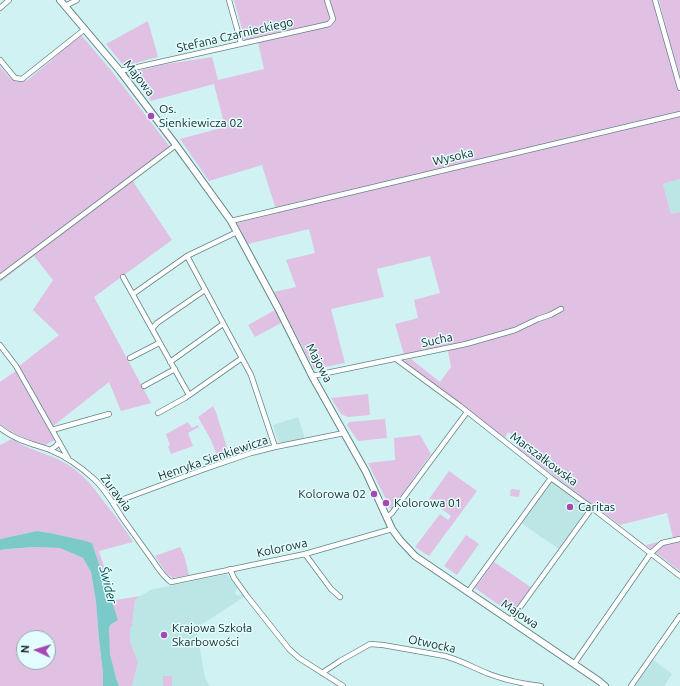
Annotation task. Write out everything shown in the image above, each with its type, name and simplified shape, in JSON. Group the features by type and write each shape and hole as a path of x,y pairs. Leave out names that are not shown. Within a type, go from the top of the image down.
{"street":[{"path":"0,8 9,0"},
{"name":"Majowa","path":"60,0 120,71 231,221 278,308 312,376 366,472 392,529 400,540 415,556 605,686"},
{"path":"66,6 77,0"},
{"path":"229,0 241,43"},
{"name":"Stefana Czarnieckiego","path":"120,71 329,24 333,19 327,0"},
{"path":"656,0 680,88"},
{"path":"0,60 15,78 22,79 85,29"},
{"name":"Wysoka","path":"231,221 680,114"},
{"path":"0,277 176,145"},
{"path":"133,294 187,256 237,232"},
{"path":"187,256 252,375 276,447"},
{"path":"123,277 189,395"},
{"path":"152,329 157,323 205,290"},
{"name":"Sucha","path":"312,376 466,344 515,330 561,309"},
{"path":"170,362 223,324"},
{"path":"130,358 159,343"},
{"path":"0,345 16,366 68,458"},
{"path":"158,414 189,395 242,358"},
{"name":"Marszałkowska","path":"396,359 680,576"},
{"path":"144,386 175,369"},
{"path":"387,517 392,513 467,412"},
{"path":"52,430 109,414"},
{"name":"Żurawia","path":"0,428 29,444 50,450 68,458 94,480 113,503 168,580 171,582 175,581"},
{"name":"Henryka Sienkiewicza","path":"113,503 251,453 344,433"},
{"path":"50,450 59,442"},
{"path":"468,592 551,478"},
{"path":"510,621 592,508"},
{"name":"Kolorowa","path":"175,581 305,554 392,529"},
{"path":"574,664 651,553 662,543 680,539"},
{"path":"305,554 331,589 340,597"},
{"path":"230,569 234,578 247,596 289,648 299,658 343,686"},
{"path":"631,686 680,616"},
{"name":"Otwocka","path":"322,673 362,648 370,644 375,644 455,658 507,680 541,686"}],"shaded area":[{"path":"234,0 654,0 680,94 680,179 663,184 671,214 680,212 680,571 646,545 673,538 667,513 620,525 517,448 521,441 508,432 505,438 403,361 411,359 440,382 451,367 447,345 404,355 395,324 418,318 414,300 440,293 430,256 377,269 384,297 331,309 345,363 314,369 274,292 296,287 286,260 315,253 309,229 248,244 237,223 277,213 262,165 209,181 180,139 225,127 214,84 151,101 130,73 161,65 212,57 218,80 264,69 257,38 245,40"},
{"path":"659,0 680,0 680,77 668,37"},
{"path":"148,21 158,57 124,66 106,44"},
{"path":"81,35 110,69 170,147 130,177 172,240 94,297 151,403 121,411 109,382 52,427 19,366 59,335 33,310 53,280 34,256 0,282 0,67 15,81 28,80"},
{"path":"680,179 680,212 671,214 663,184"},
{"path":"275,310 281,323 255,337 248,325"},
{"path":"16,371 55,440 45,445 21,437 0,424 0,382"},
{"path":"368,394 370,415 348,417 341,414 331,398"},
{"path":"213,406 228,451 228,458 219,461 211,440 198,417"},
{"path":"298,417 305,439 282,443 278,441 273,425"},
{"path":"385,419 387,438 358,441 347,425 349,422"},
{"path":"188,422 192,428 198,425 199,427 188,433 193,446 171,454 168,446 170,445 166,434"},
{"path":"420,435 431,454 391,510 368,463 395,460 394,438"},
{"path":"12,439 72,467 84,477 121,524 133,542 99,551 115,600 141,596 135,600 132,626 130,628 130,642 138,662 132,686 119,686 114,672 109,640 110,625 103,577 92,543 37,531 0,539 0,445"},
{"path":"449,471 477,491 429,556 415,547 440,514 448,520 451,516 429,499"},
{"path":"551,481 587,509 559,549 521,523"},
{"path":"511,489 520,490 519,497 510,496"},
{"path":"466,535 479,544 457,575 444,566"},
{"path":"34,547 60,548 83,558 91,572 96,602 103,686 0,686 0,550"},
{"path":"180,547 184,555 189,575 173,578 167,574 155,556"},
{"path":"494,562 532,588 515,612 510,613 475,588"},
{"name":"Krajowa Szkoła Skarbowości","path":"227,574 237,588 235,593 238,596 242,594 244,597 196,628 205,678 210,686 132,686 138,662 130,642 130,627 132,626 135,600 150,590"},
{"path":"652,659 672,674 664,686 633,686"},
{"path":"163,676 172,676 172,686 163,686"}],"water":[{"path":"37,531 92,543 118,620 110,625 109,630 110,654 119,686 103,686 96,602 91,572 83,558 60,548 34,547 0,550 0,539"}],"place":[{"name":"Os. Sienkiewicza 02","path":"151,116"},
{"name":"Kolorowa 02","path":"374,494"},
{"name":"Kolorowa 01","path":"386,503"},
{"name":"Caritas","path":"570,507"},
{"name":"Krajowa Szkoła Skarbowości","path":"164,635"}],"water label":[{"name":"Świder","path":"108,585"}]}
